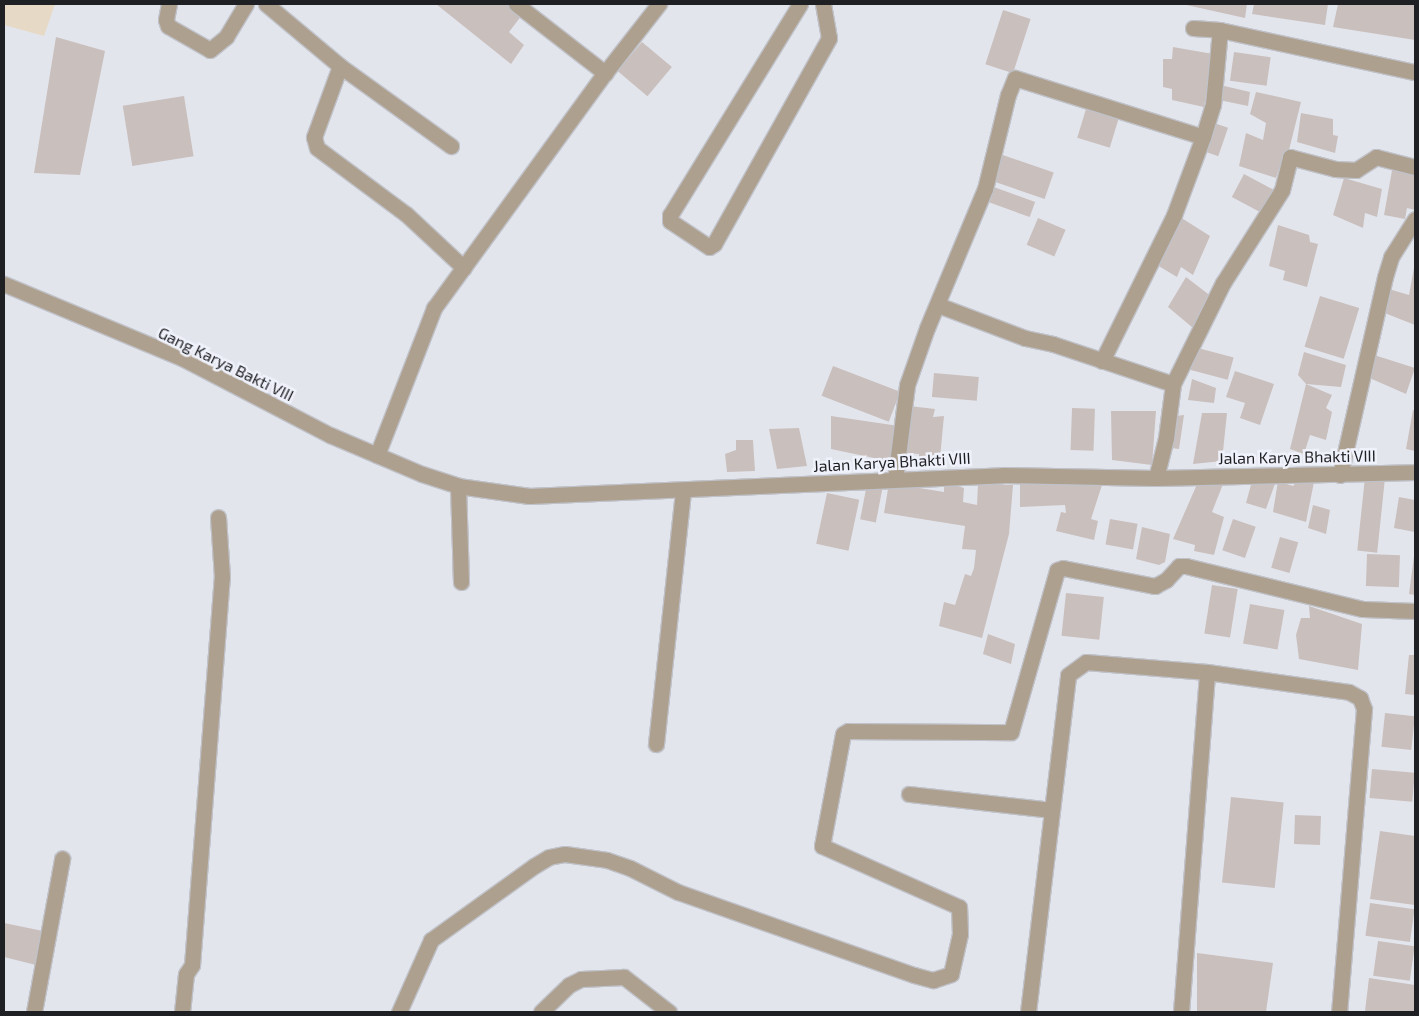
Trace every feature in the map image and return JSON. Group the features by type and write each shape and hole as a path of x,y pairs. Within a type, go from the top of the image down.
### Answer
{"street":[{"path":"168,4 166,20 168,26 210,50 226,37 246,4"},
{"path":"266,4 340,66 451,146"},
{"path":"516,4 605,73"},
{"path":"377,455 434,308 605,73 659,4"},
{"path":"800,4 670,215 670,221 709,247 714,244 829,38 823,4"},
{"path":"1193,28 1220,30 1415,72"},
{"path":"1102,361 1174,215 1203,137 1213,105 1220,30"},
{"path":"340,66 314,137 317,148 406,214 464,268"},
{"path":"895,479 907,385 985,189 1008,95 1016,78 1203,137"},
{"path":"1156,478 1166,438 1173,384 1223,284 1282,190 1290,158 1335,169 1356,170 1376,157 1415,167"},
{"path":"1340,475 1384,277 1391,257 1415,219"},
{"name":"Gang Karya Bakti VIII","path":"4,284 182,358 330,435 377,455"},
{"path":"938,305 1024,338 1173,384"},
{"name":"Jalan Karya Bhakti VIII","path":"377,455 458,486 529,496 683,491 1003,475 1156,478 1415,472"},
{"path":"458,486 461,582"},
{"path":"656,744 683,491"},
{"path":"182,1012 186,974 192,965 222,577 218,517"},
{"path":"399,1012 418,970 423,952 431,940 534,866 549,857 565,854 607,860 630,868 678,892 914,975 933,980 950,974 960,934 959,907 822,846 844,734 848,732 1011,732 1057,570 1063,568 1155,586 1166,580 1179,566 1186,566 1363,609 1415,611"},
{"path":"1028,1012 1068,675 1075,667 1086,662 1207,672 1349,692 1360,698 1362,703 1339,1012"},
{"path":"1181,1012 1207,672"},
{"path":"909,794 1051,810"},
{"path":"34,1012 62,860"},
{"path":"541,1012 569,985 581,979 624,977 669,1012"}],"shaded area":[{"path":"4,4 55,4 44,36 4,25"}],"building":[{"path":"436,4 507,4 522,15 509,32 524,45 511,64"},
{"path":"1182,4 1247,4 1245,18"},
{"path":"1254,4 1328,4 1325,25 1252,14"},
{"path":"1338,4 1415,4 1415,40 1333,27"},
{"path":"1003,10 1031,19 1013,73 985,64"},
{"path":"56,37 105,51 80,175 34,173"},
{"path":"642,42 672,67 647,96 618,71"},
{"path":"1173,47 1213,54 1204,107 1172,100 1172,89 1163,87 1163,59 1172,59"},
{"path":"1234,52 1271,57 1267,86 1230,81"},
{"path":"1220,85 1250,92 1248,106 1219,100"},
{"path":"1256,92 1301,102 1286,162 1282,159 1276,178 1239,166 1246,133 1263,140 1266,123 1250,114"},
{"path":"184,96 194,156 132,166 123,106"},
{"path":"1086,109 1119,119 1110,148 1077,138"},
{"path":"1301,113 1333,119 1333,135 1338,136 1335,153 1297,142"},
{"path":"1211,122 1228,128 1218,156 1201,150"},
{"path":"997,153 1054,173 1045,199 988,179"},
{"path":"1393,165 1415,169 1415,210 1407,208 1405,219 1384,215"},
{"path":"1244,174 1274,190 1262,213 1232,197"},
{"path":"1344,178 1382,189 1377,217 1365,213 1363,228 1333,215"},
{"path":"991,186 1035,202 1030,217 986,201"},
{"path":"1180,217 1210,236 1193,275 1181,267 1177,277 1157,265"},
{"path":"1038,218 1066,230 1054,256 1027,245"},
{"path":"1278,225 1309,235 1310,242 1318,244 1307,287 1283,280 1285,271 1269,266"},
{"path":"1414,268 1415,325 1382,312 1389,289 1409,295"},
{"path":"1186,277 1212,297 1193,328 1168,307"},
{"path":"1320,296 1359,308 1344,359 1305,347"},
{"path":"1194,347 1234,358 1228,380 1188,369"},
{"path":"1304,352 1346,365 1341,387 1306,384 1298,375"},
{"path":"1371,354 1415,368 1406,394 1365,376"},
{"path":"833,366 900,392 889,422 822,396"},
{"path":"1235,371 1274,384 1260,425 1240,418 1245,403 1226,397"},
{"path":"934,373 979,377 977,401 932,397"},
{"path":"1192,379 1216,388 1214,403 1188,400"},
{"path":"1306,384 1332,395 1326,408 1332,412 1326,440 1310,435 1304,454 1290,449"},
{"path":"909,406 935,409 933,417 944,416 940,458 933,458 933,464 919,461 919,454 904,453"},
{"path":"1072,408 1095,409 1094,451 1071,450"},
{"path":"1413,410 1415,411 1415,451 1406,449"},
{"path":"1111,411 1156,411 1152,465 1112,460"},
{"path":"1202,413 1227,413 1222,461 1193,464"},
{"path":"1184,415 1179,449 1171,448 1175,416"},
{"path":"831,416 899,426 893,462 831,449"},
{"path":"799,428 807,466 777,469 769,429"},
{"path":"736,440 753,440 755,471 727,472 725,454 736,450"},
{"path":"1301,476 1314,482 1306,522 1273,512 1278,481 1293,486"},
{"path":"1365,477 1385,479 1377,553 1357,551"},
{"path":"1277,478 1266,509 1246,503 1252,481"},
{"path":"1225,479 1212,512 1224,517 1214,555 1194,551 1195,545 1173,539 1198,482"},
{"path":"944,482 964,488 963,502 977,505 978,484 1013,485 1009,534 982,638 939,626 944,602 955,605 965,574 971,576 974,568 976,550 962,549 965,526 884,513 889,483 944,492"},
{"path":"1063,483 1102,485 1091,519 1098,521 1094,540 1056,531 1061,512 1066,513 1065,505 1020,507 1020,484"},
{"path":"867,484 883,487 876,522 860,519"},
{"path":"827,493 859,500 848,551 816,544"},
{"path":"1399,497 1415,500 1415,532 1394,528"},
{"path":"1313,505 1330,510 1326,534 1308,528"},
{"path":"1110,519 1138,524 1133,549 1105,545"},
{"path":"1233,519 1256,527 1245,558 1222,550"},
{"path":"1142,527 1170,534 1165,562 1159,565 1136,559"},
{"path":"1280,537 1298,542 1289,573 1271,568"},
{"path":"1367,554 1400,555 1399,587 1366,586"},
{"path":"1415,556 1415,595 1409,594"},
{"path":"1212,585 1238,589 1230,637 1204,633"},
{"path":"1066,593 1104,597 1099,640 1062,636"},
{"path":"1250,604 1284,610 1278,649 1243,643"},
{"path":"1309,606 1362,624 1358,670 1299,659 1296,635 1301,618 1310,618"},
{"path":"988,634 1015,644 1011,664 983,654"},
{"path":"1409,655 1415,655 1415,695 1405,694"},
{"path":"1385,713 1415,716 1411,750 1381,747"},
{"path":"1372,769 1415,773 1412,802 1369,798"},
{"path":"1231,797 1284,803 1275,888 1222,883"},
{"path":"1295,815 1321,816 1320,845 1294,844"},
{"path":"1380,831 1415,836 1415,905 1370,899"},
{"path":"1370,903 1415,909 1410,942 1365,936"},
{"path":"4,923 43,931 40,966 4,957"},
{"path":"1378,941 1415,946 1410,981 1373,976"},
{"path":"1197,953 1273,963 1266,1012 1197,1012"},
{"path":"1369,978 1415,985 1415,1012 1365,1011"}]}
